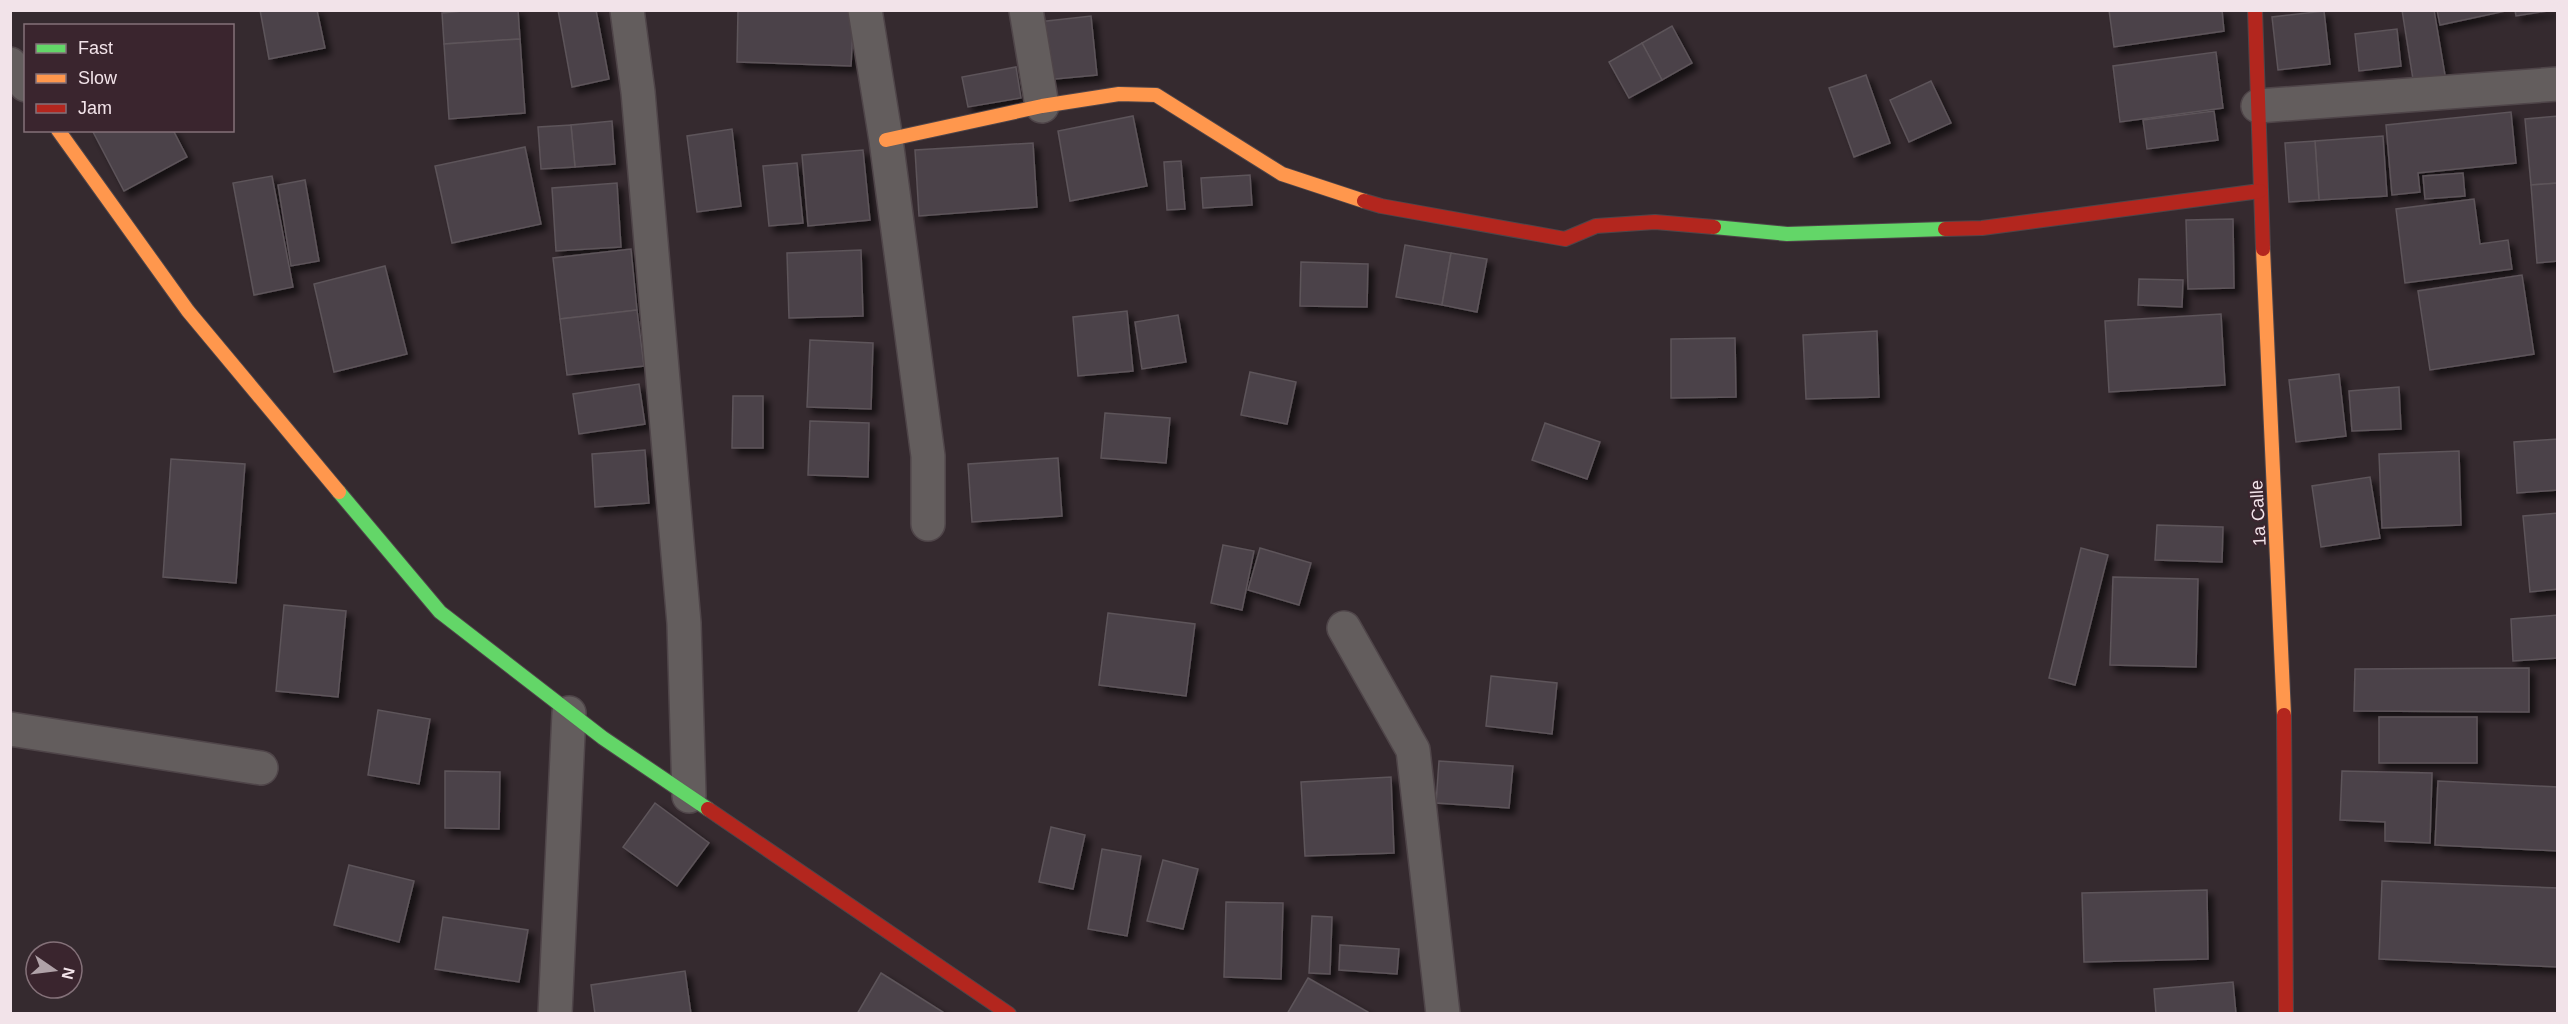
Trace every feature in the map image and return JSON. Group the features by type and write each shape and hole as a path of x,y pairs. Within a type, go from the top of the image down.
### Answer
{"street":[{"path":"627,10 638,92 684,623 689,796"},
{"path":"865,10 886,140 928,456 928,524"},
{"path":"1026,10 1041,106"},
{"name":"1a Calle","path":"2255,10 2260,191 2284,692 2286,1014"},
{"path":"10,64 24,82"},
{"path":"2258,106 2558,84"},
{"path":"886,140 1041,106 1119,94 1155,95 1282,174 1381,206 1565,239 1596,226 1655,222 1787,234 1982,228 2260,191"},
{"path":"59,132 188,311 440,612 570,713 1009,1014"},
{"path":"1344,628 1413,750 1443,1014"},
{"path":"555,1014 570,713"},
{"path":"10,729 261,768"}],"building":[{"path":"260,10 317,10 325,48 269,59"},
{"path":"518,10 520,39 444,44 442,13"},
{"path":"558,10 596,10 609,79 572,87"},
{"path":"738,10 854,10 851,66 737,62"},
{"path":"2109,10 2222,10 2224,31 2114,47"},
{"path":"2402,10 2434,10 2447,87 2415,92"},
{"path":"2437,10 2510,10 2440,25"},
{"path":"2515,10 2554,10 2516,16"},
{"path":"2324,11 2330,64 2278,70 2272,17"},
{"path":"1091,16 1097,75 1045,80 1038,22"},
{"path":"1672,26 1692,63 1662,80 1642,43"},
{"path":"2397,29 2401,66 2359,71 2355,34"},
{"path":"520,39 525,113 449,119 444,44"},
{"path":"1642,43 1662,80 1629,98 1609,62"},
{"path":"2216,52 2223,108 2120,122 2113,66"},
{"path":"1016,67 1021,98 968,107 962,77"},
{"path":"1866,75 1890,143 1854,157 1829,88"},
{"path":"1931,81 1951,123 1909,142 1890,100"},
{"path":"2214,111 2218,140 2147,149 2143,120"},
{"path":"2511,112 2516,163 2418,173 2420,192 2392,195 2386,125"},
{"path":"1133,116 1147,186 1070,201 1058,131"},
{"path":"2558,116 2558,183 2531,185 2525,119"},
{"path":"612,121 615,164 575,167 571,125"},
{"path":"571,125 575,167 541,169 538,127"},
{"path":"732,129 741,206 697,212 687,136"},
{"path":"93,132 174,132 187,157 124,191"},
{"path":"2383,136 2387,196 2319,200 2315,141"},
{"path":"2315,141 2319,200 2289,202 2285,143"},
{"path":"1033,143 1037,207 919,216 915,150"},
{"path":"525,147 541,224 452,243 435,166"},
{"path":"863,150 870,220 808,226 802,155"},
{"path":"1181,161 1185,209 1167,210 1164,162"},
{"path":"797,163 803,223 769,226 763,166"},
{"path":"2463,173 2465,196 2425,199 2423,176"},
{"path":"1250,175 1252,205 1203,208 1201,178"},
{"path":"272,176 293,287 254,295 233,183"},
{"path":"305,180 319,261 291,266 278,185"},
{"path":"617,183 621,247 556,251 552,188"},
{"path":"2558,183 2558,261 2537,263 2531,185"},
{"path":"2474,199 2480,244 2508,240 2512,269 2405,283 2396,209"},
{"path":"2233,219 2234,288 2188,289 2186,220"},
{"path":"1405,245 1451,253 1442,305 1396,297"},
{"path":"631,249 637,310 560,319 553,258"},
{"path":"861,250 863,316 789,318 787,253"},
{"path":"1451,253 1487,259 1477,312 1442,305"},
{"path":"1301,262 1368,264 1367,307 1300,306"},
{"path":"385,266 407,354 334,372 314,284"},
{"path":"2522,275 2534,354 2430,370 2418,291"},
{"path":"2139,279 2183,280 2182,307 2138,305"},
{"path":"637,310 644,366 567,375 560,319"},
{"path":"1127,311 1133,371 1078,376 1073,317"},
{"path":"2221,314 2225,385 2109,392 2105,321"},
{"path":"1178,315 1186,362 1142,369 1135,322"},
{"path":"1877,331 1879,397 1806,399 1803,335"},
{"path":"1735,338 1736,397 1671,398 1671,339"},
{"path":"810,340 873,343 871,409 807,407"},
{"path":"1250,372 1296,382 1287,424 1241,415"},
{"path":"2339,374 2346,436 2296,442 2289,380"},
{"path":"639,384 645,424 579,434 573,394"},
{"path":"2399,387 2401,429 2352,431 2349,391"},
{"path":"733,396 763,396 763,448 732,448"},
{"path":"1105,413 1170,418 1166,463 1101,458"},
{"path":"810,421 869,423 868,477 808,475"},
{"path":"1545,423 1600,442 1587,479 1532,460"},
{"path":"2558,439 2558,490 2517,493 2514,442"},
{"path":"645,450 649,503 595,507 592,454"},
{"path":"2459,451 2461,525 2382,528 2379,454"},
{"path":"1058,458 1062,516 972,522 968,464"},
{"path":"171,459 245,464 236,583 163,577"},
{"path":"2370,477 2380,538 2321,547 2312,486"},
{"path":"2558,513 2558,589 2530,592 2523,516"},
{"path":"2157,525 2223,527 2222,562 2155,560"},
{"path":"1223,545 1254,551 1242,610 1211,603"},
{"path":"1260,548 1311,563 1299,605 1248,590"},
{"path":"2081,548 2108,555 2075,685 2049,678"},
{"path":"2113,577 2198,579 2196,667 2110,665"},
{"path":"284,605 346,611 338,697 276,691"},
{"path":"1108,613 1195,624 1186,696 1099,685"},
{"path":"2558,615 2558,658 2513,661 2511,619"},
{"path":"2529,668 2529,712 2354,711 2355,669"},
{"path":"1491,676 1557,683 1552,734 1486,726"},
{"path":"378,710 430,719 419,784 368,775"},
{"path":"2379,717 2477,717 2477,763 2379,763"},
{"path":"1439,761 1513,766 1509,808 1436,803"},
{"path":"445,771 500,772 499,829 445,828"},
{"path":"2342,771 2432,773 2430,843 2385,841 2385,822 2340,820"},
{"path":"1391,777 1394,853 1305,856 1301,782"},
{"path":"2438,781 2558,787 2558,851 2435,845"},
{"path":"655,803 709,843 677,886 623,847"},
{"path":"1051,827 1085,835 1073,889 1039,882"},
{"path":"1102,849 1141,856 1127,936 1088,929"},
{"path":"1163,860 1198,869 1183,929 1147,921"},
{"path":"349,865 414,881 399,942 334,925"},
{"path":"2382,881 2558,888 2558,967 2379,959"},
{"path":"2207,890 2208,959 2084,962 2082,893"},
{"path":"1226,902 1283,903 1281,979 1224,977"},
{"path":"1312,916 1332,917 1330,974 1309,973"},
{"path":"443,917 528,930 519,982 435,969"},
{"path":"1340,945 1399,949 1397,974 1339,970"},
{"path":"685,971 691,1014 595,1014 591,985"},
{"path":"881,973 946,1014 857,1014"},
{"path":"1308,978 1368,1012 1367,1014 1287,1014"},
{"path":"2233,982 2236,1014 2156,1014 2154,989"}],"traffic: fast":[{"path":"1714,227 1787,234 1945,229"},
{"path":"339,492 440,612 603,738 708,809"}],"traffic: slow":[{"path":"886,140 1042,106 1119,94 1156,95 1282,174 1364,201"},
{"path":"59,132 188,311 339,492"},
{"path":"2263,249 2284,715"}],"traffic: jam":[{"path":"2255,10 2263,249"},
{"path":"1945,229 1982,228 2260,191"},
{"path":"1364,201 1565,239 1596,226 1655,222 1714,227"},
{"path":"2284,715 2286,1014"},
{"path":"708,809 1009,1014"}]}
